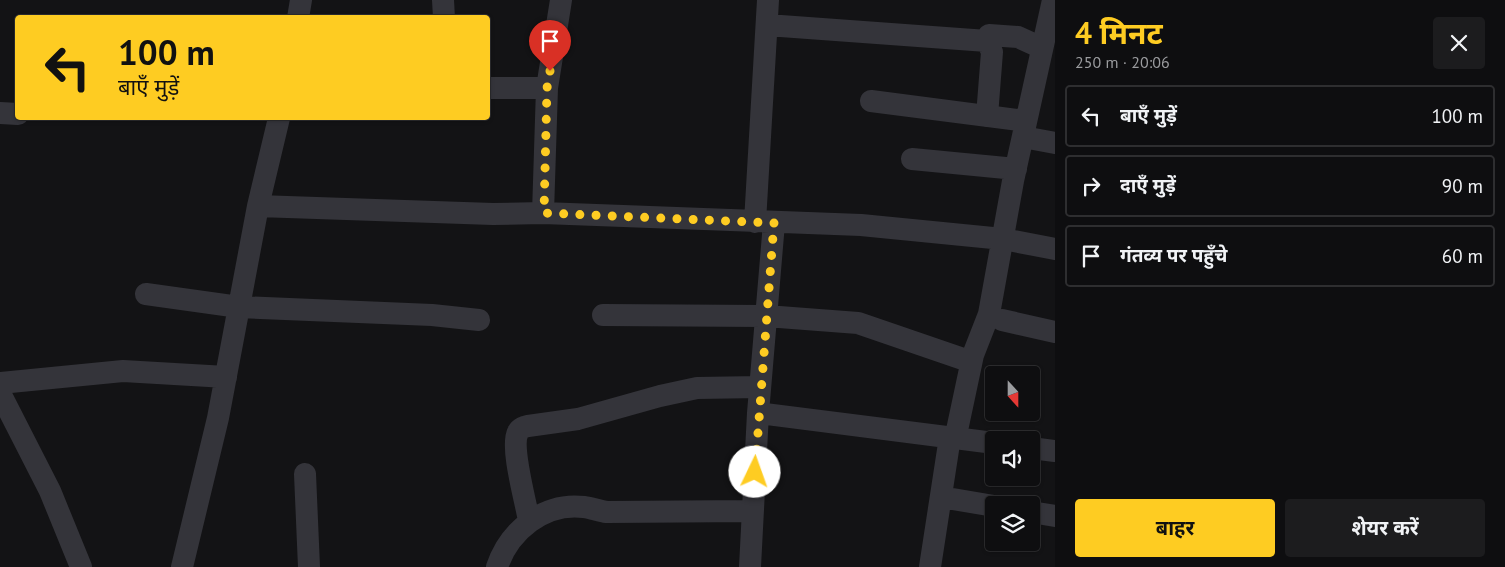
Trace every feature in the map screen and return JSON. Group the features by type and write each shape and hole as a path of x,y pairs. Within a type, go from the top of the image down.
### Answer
{"street":[{"path":"298,15 301,0"},
{"path":"443,0 444,15"},
{"path":"544,213 547,88 561,0"},
{"path":"750,567 758,413 766,316 764,223 768,0"},
{"path":"950,437 956,434 973,355 990,314 1016,169 1052,0"},
{"path":"767,25 987,41 992,52 987,116"},
{"path":"989,35 1018,37 1042,48"},
{"path":"490,88 547,88"},
{"path":"871,100 987,116 1025,129 1055,143"},
{"path":"0,113 15,114"},
{"path":"182,567 226,377 258,206 279,120"},
{"path":"912,159 1016,169"},
{"path":"258,206 493,214 544,213 764,223 861,225 1003,239 1055,249"},
{"path":"146,294 239,307 432,315 479,320"},
{"path":"603,315 766,316 858,323 963,359"},
{"path":"1002,320 1055,332"},
{"path":"0,382 123,371 226,377"},
{"path":"529,520 516,449 517,434 521,428 578,419 660,396 697,388 760,387"},
{"path":"0,393 50,491 81,567"},
{"path":"758,413 985,442"},
{"path":"930,567 950,437"},
{"path":"1040,449 1055,451"},
{"path":"306,474 309,567"},
{"path":"940,497 985,504"},
{"path":"496,567 511,540 529,520 545,512 573,507 585,507 607,512 753,511"},
{"path":"1040,514 1055,516"}],"route":[{"path":"550,71 547,88 544,213 774,223 755,472"}]}
